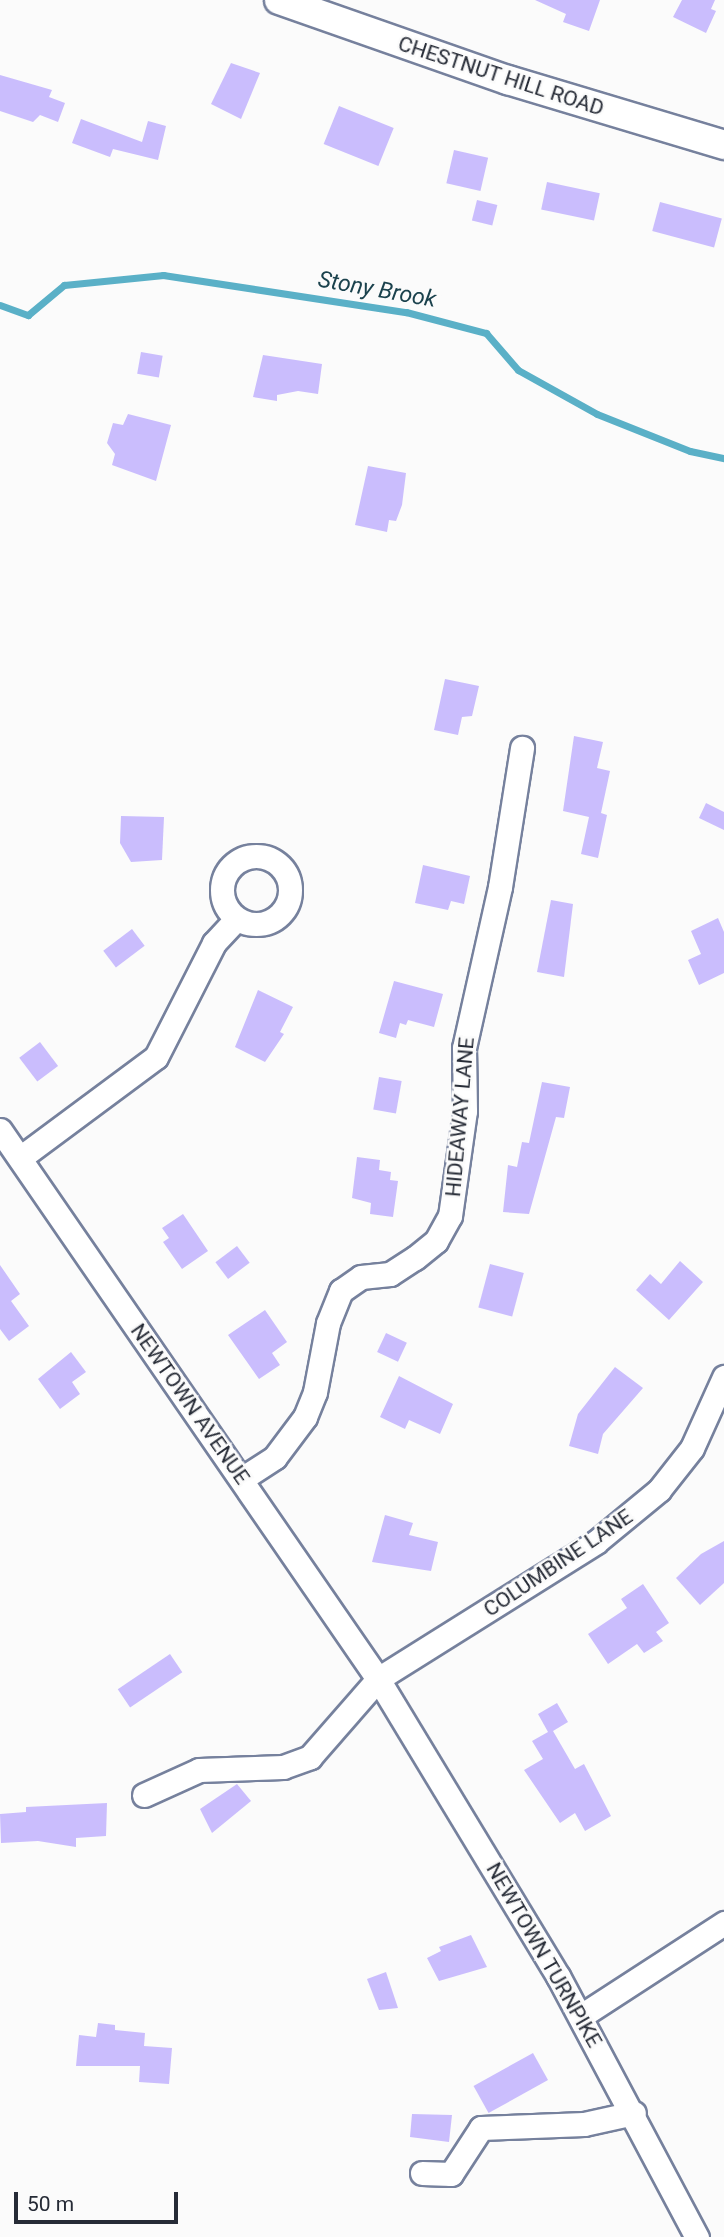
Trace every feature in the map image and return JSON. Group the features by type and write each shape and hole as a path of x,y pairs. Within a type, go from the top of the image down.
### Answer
{"main road":[{"name":"CHESTNUT HILL ROAD","path":"279,0 533,88 723,144"}],"street":[{"name":"HIDEAWAY LANE","path":"243,1478 275,1457 304,1417 315,1392 328,1323 341,1291 361,1277 390,1274 415,1258 436,1241 450,1216 465,1111 464,1048 499,887 522,748"},
{"path":"20,1158 156,1057 214,943 236,919"},
{"name":"NEWTOWN AVENUE","path":"0,1130 243,1478 378,1679"},
{"name":"COLUMBINE LANE","path":"144,1795 199,1770 283,1767 299,1763 321,1749 378,1679 596,1542 659,1490 692,1448 724,1377"},
{"name":"NEWTOWN TURNPIKE","path":"378,1679 581,2016 697,2237"},
{"path":"581,2016 724,1923"},
{"path":"422,2173 451,2174 481,2128 584,2124 634,2113"}],"building":[{"path":"535,0 600,0 589,31 563,22 566,14"},
{"path":"682,0 715,0 711,9 716,11 706,33 673,17"},
{"path":"231,63 260,73 241,119 211,104"},
{"path":"0,75 52,90 49,97 65,103 58,122 40,115 33,122 0,111"},
{"path":"339,106 394,128 378,166 324,144"},
{"path":"81,119 142,142 148,121 166,126 158,160 113,149 110,157 72,143"},
{"path":"454,150 488,158 480,191 446,183"},
{"path":"547,182 600,193 594,221 541,209"},
{"path":"477,200 497,205 492,225 472,220"},
{"path":"660,202 722,219 714,248 652,231"},
{"path":"141,352 163,356 159,377 137,374"},
{"path":"263,355 322,364 318,394 298,391 277,395 277,401 253,397"},
{"path":"128,414 171,425 156,481 112,465 115,454 107,443 113,423 123,425"},
{"path":"368,466 406,473 402,505 396,521 389,520 387,532 355,525"},
{"path":"445,679 479,686 472,716 462,717 458,735 434,730"},
{"path":"574,736 603,742 597,768 610,771 601,813 607,815 598,858 581,854 589,817 563,811"},
{"path":"706,803 724,812 724,830 699,818"},
{"path":"121,816 164,817 162,860 131,862 120,843"},
{"path":"423,865 470,876 464,904 451,901 448,910 415,903"},
{"path":"551,900 573,904 564,977 537,972"},
{"path":"718,918 724,932 724,973 699,985 688,960 701,954 691,931"},
{"path":"132,929 145,946 116,967 103,951"},
{"path":"394,981 443,994 434,1027 408,1020 406,1025 400,1023 396,1038 379,1033"},
{"path":"258,990 293,1007 280,1032 284,1034 265,1062 235,1047"},
{"path":"40,1042 58,1066 37,1082 19,1058"},
{"path":"379,1077 402,1081 396,1113 373,1109"},
{"path":"542,1082 570,1087 564,1118 556,1117 529,1214 503,1212 508,1165 517,1167 522,1142 529,1143"},
{"path":"357,1157 380,1160 379,1170 391,1172 390,1180 398,1181 393,1217 370,1214 371,1203 352,1198"},
{"path":"183,1214 208,1251 182,1269 163,1242 169,1238 162,1228"},
{"path":"237,1246 250,1263 228,1279 215,1262"},
{"path":"680,1261 703,1282 669,1320 636,1290 650,1274 661,1284"},
{"path":"490,1264 524,1273 512,1317 478,1307"},
{"path":"0,1265 20,1294 11,1301 29,1326 9,1341 0,1329"},
{"path":"265,1310 287,1342 272,1353 280,1365 259,1379 228,1335"},
{"path":"386,1333 407,1343 398,1362 377,1352"},
{"path":"71,1352 86,1372 72,1382 80,1394 60,1409 38,1379"},
{"path":"615,1367 643,1388 603,1434 598,1454 569,1446 578,1414"},
{"path":"399,1376 453,1404 440,1434 409,1420 405,1429 380,1417"},
{"path":"385,1515 413,1523 409,1535 438,1542 431,1571 372,1562"},
{"path":"724,1541 724,1583 700,1605 676,1578 701,1554"},
{"path":"643,1584 669,1623 656,1632 663,1641 644,1653 637,1644 608,1664 588,1634 627,1608 621,1599"},
{"path":"170,1654 182,1672 130,1707 118,1689"},
{"path":"557,1703 568,1722 553,1731 575,1769 584,1764 611,1816 585,1831 575,1813 560,1823 524,1770 543,1759 532,1741 548,1732 538,1714"},
{"path":"237,1784 251,1801 212,1833 200,1809"},
{"path":"107,1803 106,1836 76,1838 76,1847 38,1841 1,1843 0,1814 26,1812 26,1807"},
{"path":"471,1935 487,1967 439,1981 427,1958 441,1951 439,1947"},
{"path":"386,1972 398,2008 379,2010 367,1979"},
{"path":"98,2023 115,2025 115,2030 145,2033 144,2046 172,2048 169,2084 139,2082 140,2066 76,2066 79,2035 96,2037"},
{"path":"533,2053 548,2080 489,2113 474,2086"},
{"path":"412,2114 452,2115 449,2142 410,2137"}],"waterway":[{"name":"Stony Brook","path":"0,305 28,315 64,285 163,275 406,312 486,333 518,370 597,414 690,451 724,458"}]}
